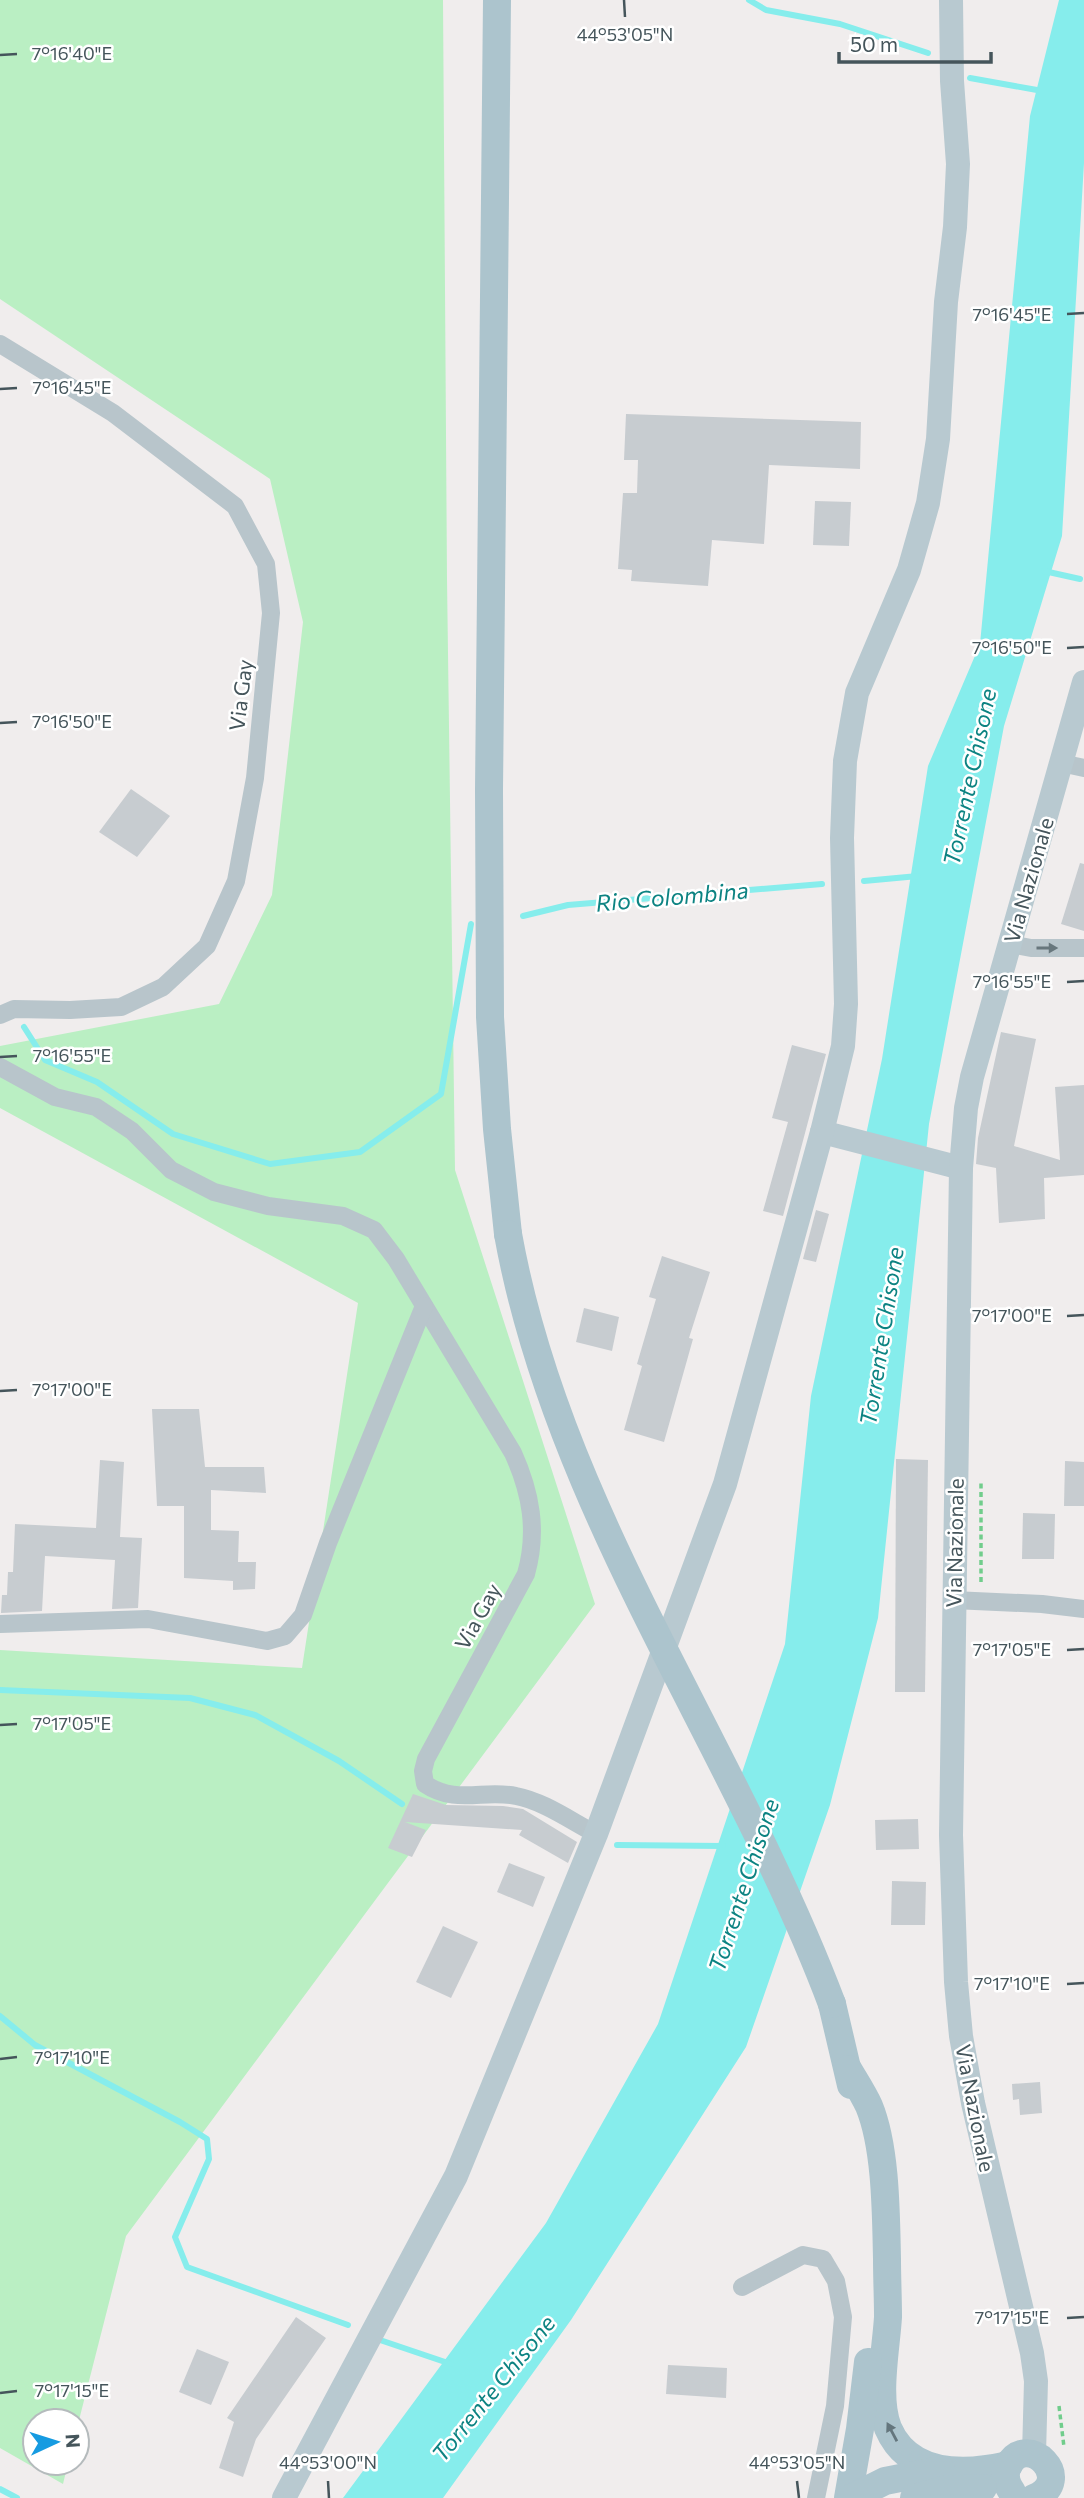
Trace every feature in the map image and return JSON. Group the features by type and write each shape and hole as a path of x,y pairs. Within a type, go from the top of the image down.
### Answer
{"main road":[{"path":"497,0 489,762 490,1017 497,1129 508,1234 518,1286 551,1396 593,1502 768,1855 832,2004 860,2129 872,2272 869,2358 849,2498"},
{"path":"848,2069 869,2107 882,2171 888,2315 884,2416 889,2430 911,2457 928,2467 944,2470"},
{"path":"1021,2460 1006,2479 1030,2496"},
{"path":"849,2498 884,2481 944,2470 980,2470 1021,2460 1046,2462 1051,2476 1046,2490 1030,2496 986,2488 954,2489 914,2498"}],"street":[{"path":"284,2498 456,2176 596,1833 724,1484 822,1132 843,1046 846,1004 842,838 845,761 857,693 913,556 928,503 937,439 958,164 952,81 951,0"},
{"name":"Via Gay","path":"0,344 113,414 235,506 266,564 271,613 255,778 236,881 207,946 163,988 121,1007 14,1009 0,1015"},
{"name":"Via Nazionale","path":"1021,2460 1036,2381 1032,2353 973,2103 961,2036 956,1982 951,1835 961,1168 966,1108 972,1077 1010,944 1072,765 1084,682"},
{"path":"1010,944 1031,948 1084,948"},
{"name":"Via Gay","path":"0,1067 55,1097 96,1107 132,1131 171,1170 214,1192 268,1206 343,1216 374,1230 396,1259 513,1453 532,1508 533,1534 526,1574 426,1759 423,1771 425,1784 449,1796 512,1795 526,1798 596,1833"},
{"path":"822,1132 961,1168"},
{"path":"0,1624 148,1619 267,1641 285,1636 303,1615 328,1543 424,1306"},
{"path":"953,1600 1042,1604 1084,1609"},
{"path":"742,2287 803,2255 823,2259 836,2281 843,2317 836,2393 816,2498"}],"path":[{"path":"981,1479 981,1602"},
{"path":"1057,2395 1064,2447"}],"green space":[{"path":"0,0 443,0 455,1170 595,1604 126,2236 82,2407 21,2407 21,2460 0,2448 0,1650 302,1668 358,1303 0,1108 0,1046 219,1004 272,895 303,622 270,479 0,299"},
{"path":"51,2477 65,2477 63,2484"}],"water":[{"name":"Torrente Chisone","path":"1059,0 1084,0 1084,163 1062,536 1004,726 929,1124 878,1618 830,1805 746,2047 571,2320 443,2498 343,2498 546,2223 658,2024 785,1644 811,1396 882,1059 928,766 980,644 1030,116"}],"building":[{"path":"626,414 861,422 860,469 769,465 764,544 712,540 708,586 631,581 632,570 618,569 623,493 637,493 638,460 624,460"},
{"path":"815,501 851,502 849,546 813,545"},
{"path":"131,789 170,816 137,857 99,832"},
{"path":"1080,863 1084,864 1084,931 1061,924"},
{"path":"1001,1032 1036,1039 1014,1146 1060,1160 1055,1087 1084,1085 1084,1175 1044,1178 1045,1219 999,1223 996,1168 976,1164 978,1138"},
{"path":"792,1045 826,1054 783,1216 763,1211 788,1122 772,1118"},
{"path":"816,1210 829,1214 816,1262 803,1259"},
{"path":"662,1256 710,1272 689,1338 693,1339 664,1442 624,1430 642,1366 637,1364 656,1299 649,1297"},
{"path":"584,1308 619,1317 612,1351 576,1342"},
{"path":"152,1409 199,1409 205,1467 264,1467 266,1493 211,1490 211,1530 239,1531 238,1562 256,1562 255,1589 233,1590 233,1581 184,1578 184,1506 157,1506"},
{"path":"896,1459 928,1460 925,1692 895,1692"},
{"path":"100,1460 124,1462 120,1537 142,1538 138,1608 112,1609 115,1560 45,1556 42,1611 1,1613 2,1595 7,1595 8,1572 13,1572 15,1524 96,1528"},
{"path":"1065,1461 1084,1462 1084,1506 1064,1506"},
{"path":"1023,1513 1055,1514 1054,1559 1022,1559"},
{"path":"413,1794 446,1805 523,1809 577,1842 568,1863 519,1835 522,1830 405,1822 426,1830 412,1857 388,1848"},
{"path":"918,1819 919,1849 876,1850 875,1820"},
{"path":"509,1863 545,1877 533,1907 497,1892"},
{"path":"892,1881 926,1882 925,1925 891,1925"},
{"path":"443,1926 478,1942 451,1998 416,1982"},
{"path":"1040,2082 1042,2113 1020,2115 1019,2099 1013,2100 1012,2084"},
{"path":"296,2317 326,2338 256,2439 243,2477 219,2468 234,2422 227,2418"},
{"path":"197,2349 229,2362 211,2405 179,2392"},
{"path":"668,2365 727,2368 726,2398 666,2394"}],"waterway":[{"path":"749,0 766,10 840,24 928,53"},
{"path":"970,78 1037,90"},
{"path":"1044,571 1080,579"},
{"name":"Rio Colombina","path":"864,881 918,876"},
{"name":"Rio Colombina","path":"523,916 568,905 822,884"},
{"name":"Rio Colombina","path":"24,1027 45,1060 97,1082 173,1134 270,1164 360,1152 441,1094 471,924"},
{"path":"0,1690 190,1698 255,1715 339,1761 402,1804"},
{"path":"617,1845 723,1846"},
{"path":"0,2016 35,2045 207,2139 209,2159 175,2237 187,2267 348,2325"},
{"path":"380,2340 451,2364"},
{"path":"0,2489 17,2498"}]}
